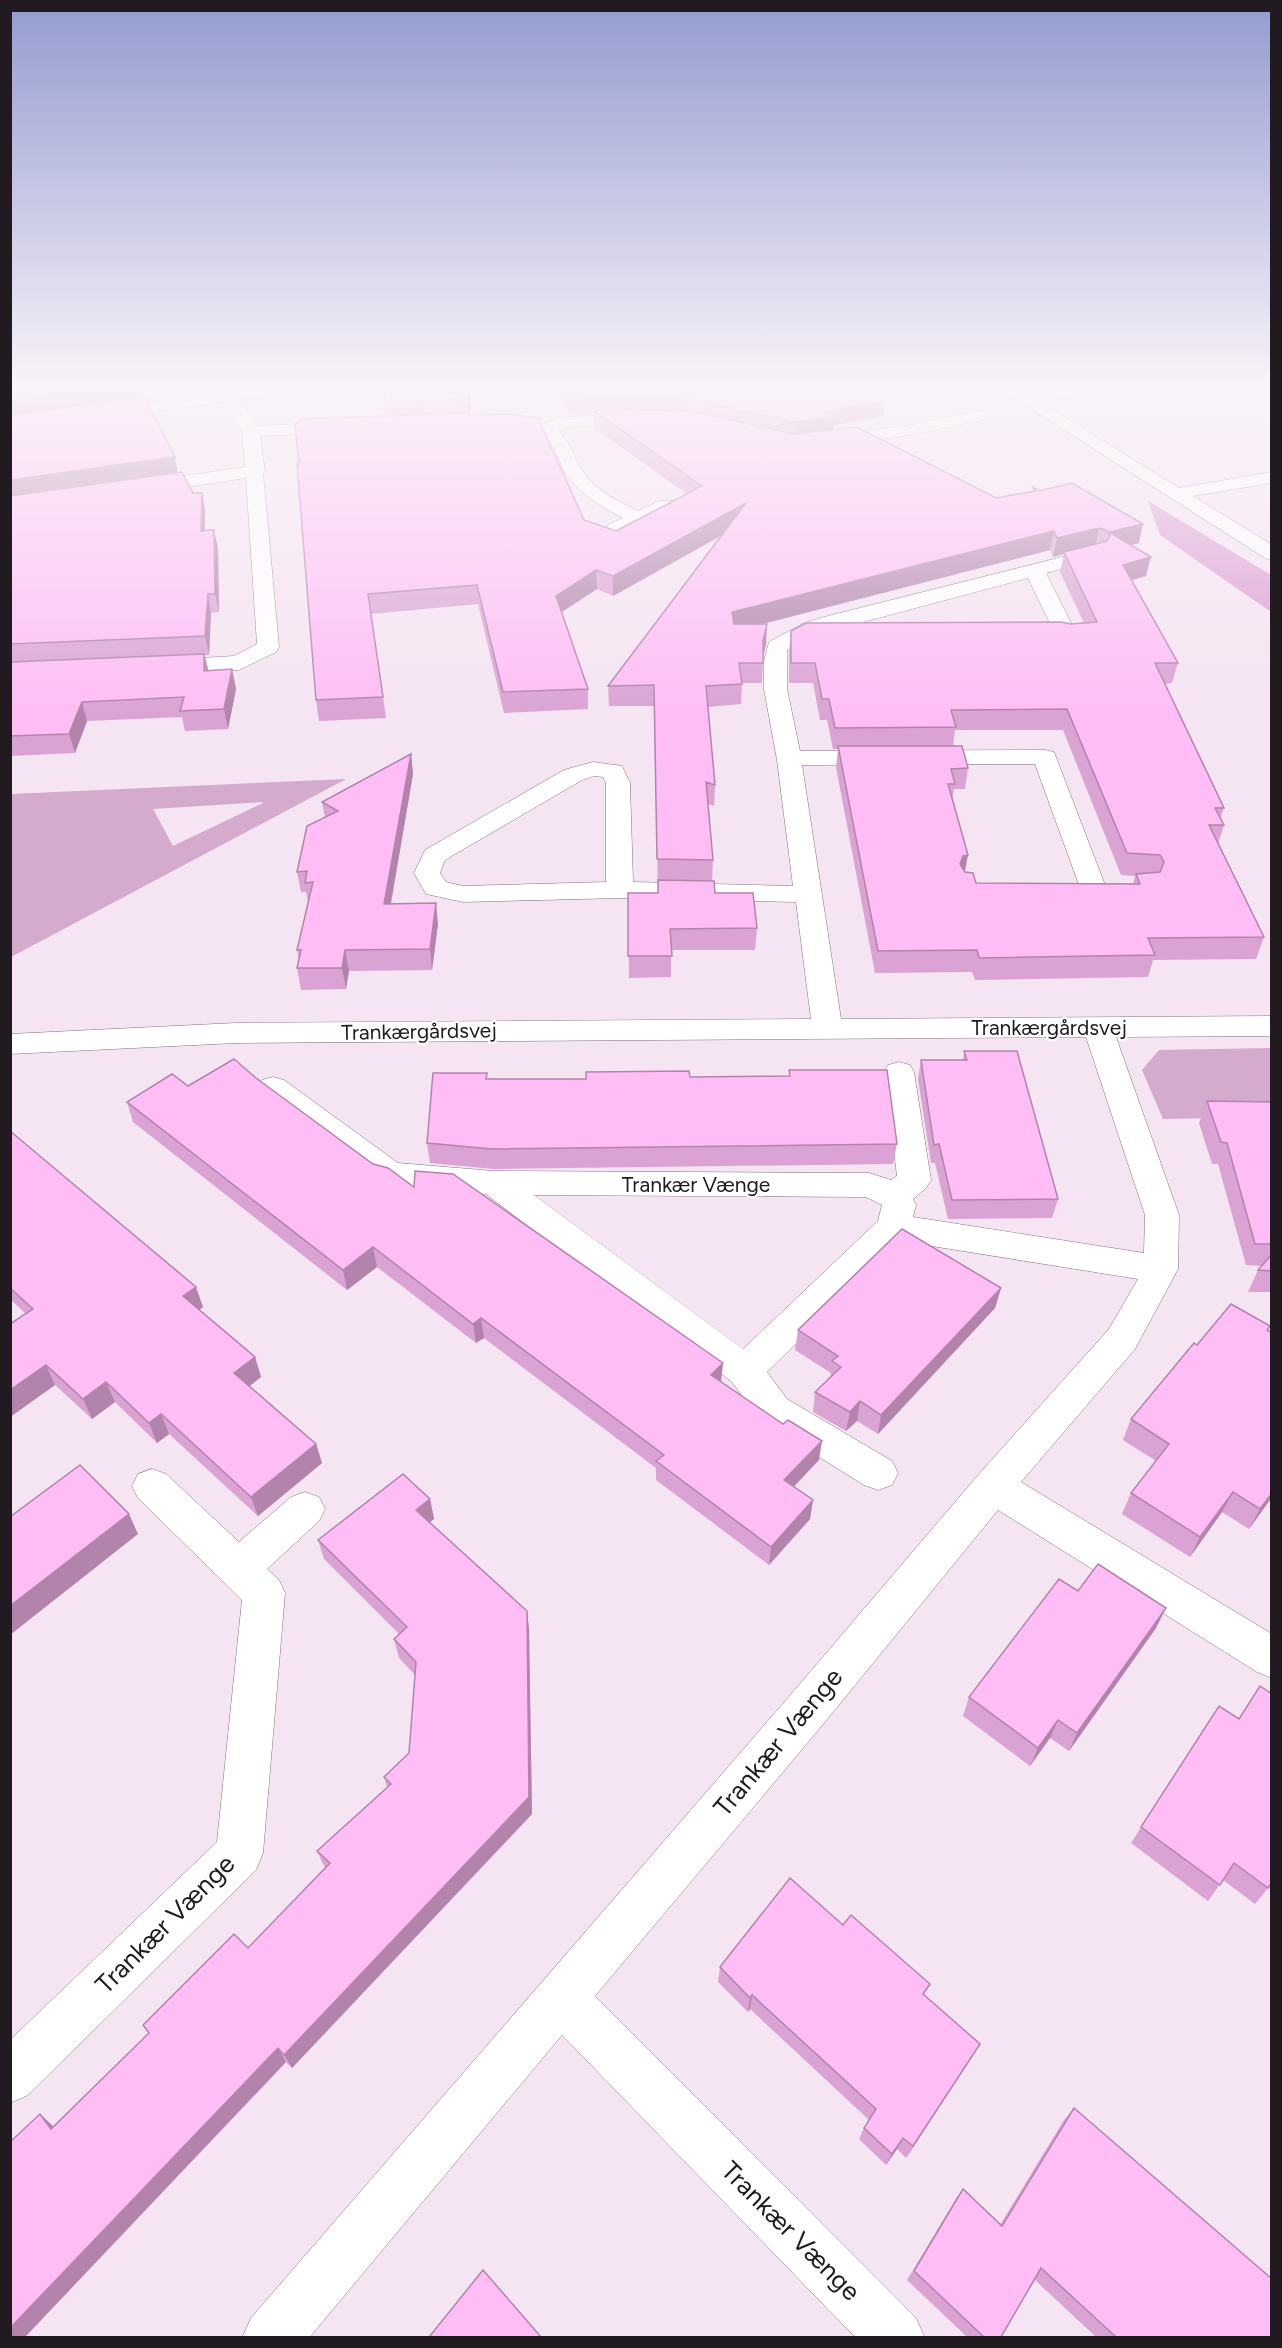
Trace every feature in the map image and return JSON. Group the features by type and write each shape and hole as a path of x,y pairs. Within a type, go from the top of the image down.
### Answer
{"street":[{"path":"136,667 239,663 268,647 258,497"},
{"path":"597,497 636,517"},
{"path":"1178,497 1272,554"},
{"path":"612,530 666,505"},
{"path":"827,1028 789,758 774,680 777,647 810,629 832,622 1094,555"},
{"path":"1035,571 1066,635"},
{"path":"789,758 1045,757 1091,885"},
{"path":"620,890 618,783 613,771 593,769 573,774 434,856 427,873 436,888 462,894 620,890 807,894"},
{"name":"Trankærgårdsvej","path":"10,1044 236,1033 1272,1026"},
{"name":"Trankær Vænge","path":"271,2337 817,1698 993,1486 1122,1339 1161,1269 1162,1215 1098,1028"},
{"path":"745,1371 894,1211 914,1180 899,1072"},
{"name":"Trankær Vænge","path":"273,1088 390,1174 494,1183 869,1185 894,1211 1161,1269"},
{"path":"494,1183 745,1371 774,1410 878,1473"},
{"name":"Trankær Vænge","path":"10,2077 239,1853 264,1593 152,1486"},
{"path":"993,1486 1272,1658"},
{"path":"238,1569 305,1509"},
{"name":"Trankær Vænge","path":"560,1997 896,2337"}],"shaded area":[{"path":"1148,501 1271,575 1271,612 1160,535"},
{"path":"346,779 11,957 11,794","holes":["263,803 173,846 153,809"]},
{"path":"1271,1048 1271,1117 1163,1119 1142,1070 1159,1050"}],"building":[{"path":"10,497 202,497 201,531 214,530 215,594 208,594 205,636 10,644"},
{"path":"300,497 573,497 584,520 616,531 682,497 1096,497 1143,524 1109,532 1151,557 1123,565 1178,663 1155,663 1224,808 1215,808 1224,825 1209,825 1264,937 1148,938 1155,955 979,958 977,950 878,951 838,746 962,746 968,768 951,769 955,784 948,784 968,855 963,856 960,864 965,872 973,873 976,883 1140,884 1136,874 1160,872 1164,862 1160,855 1127,853 1067,709 951,710 956,727 835,728 829,699 822,699 815,663 791,663 791,631 806,623 1061,622 1071,624 1097,622 1064,552 1107,541 1110,535 1106,530 1099,528 1057,538 1054,531 732,612 734,624 767,624 763,641 763,663 739,663 742,684 706,686 715,785 706,782 713,860 657,859 654,685 608,686 746,503 613,576 596,570 556,596 588,689 503,692 477,585 368,594 383,697 316,700"},
{"path":"204,654 204,671 232,669 224,709 180,711 184,697 82,702 69,734 10,736 10,662"},
{"path":"411,754 384,904 436,903 430,949 345,950 342,968 297,968 301,950 297,950 313,882 305,883 307,871 297,872 307,826 338,811 322,802"},
{"path":"658,880 714,881 715,893 753,893 757,928 670,929 672,956 628,956 628,893 658,893"},
{"path":"964,1051 1017,1051 1058,1199 952,1200 939,1144 934,1145 921,1060 967,1060"},
{"path":"234,1059 256,1078 373,1164 388,1168 414,1187 415,1171 453,1174 723,1363 711,1375 783,1424 788,1420 822,1441 784,1480 813,1500 771,1547 656,1461 664,1455 481,1318 473,1324 373,1247 343,1270 127,1102 172,1074 188,1086"},
{"path":"789,1070 887,1070 897,1144 492,1149 427,1143 433,1073 487,1073 486,1079 586,1079 586,1072 689,1071 690,1077 790,1076"},
{"path":"1207,1101 1272,1102 1272,1244 1255,1244 1227,1143 1221,1142"},
{"path":"10,1131 196,1287 183,1296 255,1357 234,1373 316,1444 251,1497 161,1414 149,1423 106,1382 83,1399 46,1365 10,1390 10,1324 33,1309 10,1288"},
{"path":"902,1229 1001,1288 881,1415 860,1401 850,1412 815,1392 841,1367 832,1361 838,1356 798,1330"},
{"path":"1272,1254 1272,1271 1258,1270"},
{"path":"1231,1304 1270,1326 1267,1330 1272,1333 1272,1493 1260,1509 1233,1492 1200,1537 1131,1493 1169,1444 1131,1419 1194,1343 1197,1345"},
{"path":"80,1465 129,1514 10,1606 10,1517"},
{"path":"403,1474 430,1499 416,1510 527,1611 529,1797 284,2055 278,2048 10,2328 10,2142 40,2114 51,2129 149,2033 143,2025 234,1934 248,1948 330,1863 317,1851 391,1784 384,1777 409,1753 416,1662 394,1639 407,1627 318,1540"},
{"path":"1098,1564 1166,1608 1077,1733 1058,1720 1038,1748 969,1697 1059,1579 1078,1591"},
{"path":"1260,1686 1272,1694 1272,1883 1268,1888 1234,1863 1220,1885 1141,1827 1219,1706 1239,1719"},
{"path":"790,1878 843,1925 851,1915 930,1984 923,1994 980,2044 913,2146 903,2138 892,2154 864,2128 876,2109 752,1995 750,1998 720,1967"},
{"path":"1074,2108 1272,2279 1272,2337 1116,2337 1041,2268 1001,2337 984,2337 914,2271 963,2189 1002,2226"},
{"path":"483,2270 541,2337 429,2337"}]}
